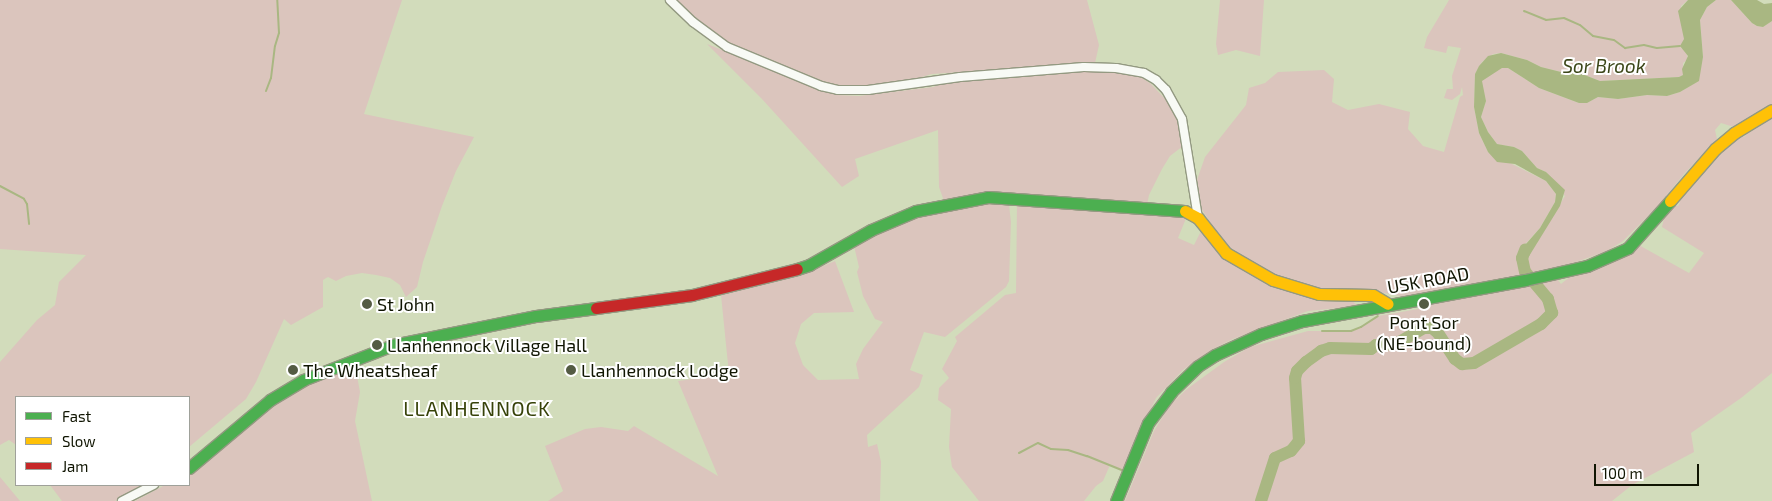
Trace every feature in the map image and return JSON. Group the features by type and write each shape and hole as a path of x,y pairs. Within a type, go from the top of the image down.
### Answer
{"street":[{"path":"670,0 692,22 727,46 821,86 838,90 868,90 936,80 1084,67 1116,68 1144,74 1156,80 1166,90 1176,104 1182,120 1198,218"},
{"name":"USK ROAD","path":"1116,501 1148,423 1171,392 1198,366 1216,355 1261,334 1302,321 1388,304 1426,300 1530,279 1587,266 1628,248 1715,149 1734,133 1772,110"},
{"path":"190,467 270,400 303,380 393,345 536,316 692,295 789,272 809,265 871,230 916,211 988,198 1018,198 1060,203 1189,211 1198,218 1226,253 1273,280 1319,294 1373,295 1383,299 1388,304"},
{"path":"122,501 152,486"}],"shaded area":[{"path":"0,0 402,0 364,114 474,137 456,171 442,206 423,262 417,287 406,297 400,285 390,278 376,275 362,273 346,276 336,281 328,277 323,280 323,307 291,325 284,319 256,382 246,399 190,446 190,396 15,396 15,444 9,440 0,445 0,362 37,320 55,305 59,282 86,255 0,249"},
{"path":"676,0 1087,0 1099,45 1095,63 932,74 902,83 837,87 730,43 699,23"},
{"path":"1220,0 1264,0 1260,56 1236,50 1218,55 1216,44"},
{"path":"1449,0 1688,0 1681,6 1684,39 1681,48 1686,51 1688,59 1683,63 1683,75 1679,77 1600,81 1582,74 1561,72 1541,67 1527,60 1501,53 1493,54 1482,62 1475,74 1474,107 1479,133 1488,152 1546,181 1556,194 1555,202 1540,228 1519,251 1523,265 1565,196 1546,172 1537,168 1522,151 1514,147 1497,144 1488,132 1481,117 1486,101 1481,81 1491,73 1502,68 1508,68 1539,88 1579,103 1587,103 1598,97 1618,99 1647,95 1667,96 1680,92 1698,81 1703,57 1700,20 1707,7 1716,0 1731,0 1757,26 1763,27 1772,21 1772,104 1734,127 1721,123 1715,130 1717,139 1684,174 1658,206 1623,241 1607,251 1565,266 1411,298 1373,291 1331,290 1306,286 1280,278 1228,250 1201,208 1197,180 1205,157 1246,105 1249,88 1265,83 1278,72 1324,70 1334,79 1332,102 1348,110 1379,104 1410,112 1408,129 1423,146 1444,152 1460,97 1463,95 1462,87 1460,94 1452,100 1444,98 1447,89 1453,89 1452,76 1461,48 1448,46 1446,53 1424,48 1427,37"},
{"path":"1688,0 1716,0 1707,7 1700,20 1703,57 1699,81 1680,92 1667,96 1647,95 1618,99 1598,97 1587,103 1579,103 1539,88 1508,68 1502,68 1482,81 1486,101 1481,117 1488,132 1497,144 1514,147 1522,151 1537,168 1546,172 1565,190 1560,206 1523,266 1519,252 1540,228 1555,202 1556,194 1546,181 1515,164 1497,162 1488,152 1479,133 1474,107 1475,74 1479,66 1488,56 1501,53 1527,60 1541,67 1561,72 1582,74 1600,81 1679,77 1683,75 1682,69 1688,56 1680,46 1684,39 1678,11"},
{"path":"1731,0 1757,0 1764,4 1772,3 1772,21 1763,27 1757,26"},
{"path":"707,44 837,95 859,96 933,87 945,83 1031,75 1102,70 1128,73 1141,77 1151,84 1170,104 1177,118 1183,146 1170,156 1162,169 1149,195 1147,205 944,201 939,187 938,130 855,159 859,176 842,187 761,98"},
{"path":"1772,115 1772,373 1741,398 1691,433 1694,452 1632,485 1612,501 1125,501 1154,431 1170,405 1187,389 1224,362 1250,347 1308,331 1351,331 1378,316 1418,309 1420,306 1557,279 1561,284 1571,276 1600,268 1637,244 1689,273 1704,253 1662,227 1664,218 1675,205 1678,206 1680,203 1677,199 1695,174 1741,133 1744,137 1753,126"},
{"path":"1006,201 1009,205 1011,222 1009,281 1006,287 945,337 924,332 910,370 923,375 919,387 867,435 868,447 877,444 881,462 880,501 548,501 563,491 545,446 585,429 601,427 628,431 634,426 718,476 678,381 729,374 721,295 809,272 835,261 854,312 814,313 801,324 795,343 803,365 818,380 859,379 856,364 863,349 883,322 875,319 863,296 857,272 859,267 854,246 927,212 978,203"},
{"path":"1017,202 1044,207 1138,211 1187,216 1178,238 1194,245 1201,231 1206,233 1230,261 1351,300 1358,306 1308,311 1233,339 1211,350 1183,370 1156,398 1122,470 1110,465 1103,481 1096,486 1084,501 979,501 952,467 949,447 951,409 938,400 939,388 949,378 942,369 957,341 955,337 1005,295 1016,293"},
{"path":"355,365 360,392 355,421 372,501 135,501 163,486 190,486 190,474 272,404 306,384"},
{"path":"0,477 20,501 0,501"},
{"path":"51,486 143,486 115,501 62,501"}],"waterway":[{"path":"266,91 271,78 275,46 279,33 277,0"},
{"path":"1524,11 1546,20 1564,18 1580,25 1593,36 1614,40 1625,48 1644,45 1657,48 1680,46"},
{"path":"0,186 24,199 27,204 29,224"},
{"name":"Sor Brook","path":"1261,501 1275,458 1291,451 1299,441 1295,378 1297,371 1306,362 1321,351 1330,348 1371,349 1376,345 1396,344 1424,328 1432,328 1438,333 1455,359 1462,364 1474,363 1541,324 1552,313 1548,299 1525,272 1522,258 1525,250"},
{"path":"1322,331 1351,331 1378,316"},
{"path":"1019,453 1038,443 1051,449 1068,450 1087,456 1122,470"}],"traffic: fast":[{"path":"797,269 809,265 871,230 916,211 988,197 1185,211"},
{"path":"1116,501 1148,423 1171,392 1198,366 1215,355 1261,334 1302,321 1525,280 1587,266 1628,248 1670,201"},
{"path":"190,467 270,400 303,380 393,345 536,316 596,308"}],"traffic: slow":[{"path":"1670,201 1715,149 1734,133 1772,110"},
{"path":"1185,211 1198,218 1226,253 1273,280 1319,294 1373,295 1388,304"}],"traffic: jam":[{"path":"596,308 692,295 797,269"}],"place":[{"name":"St John","path":"367,304"},
{"name":"Pont Sor (NE-bound)","path":"1424,304"},
{"name":"Llanhennock Village Hall","path":"377,345"},
{"name":"The Wheatsheaf","path":"293,370"},
{"name":"Llanhennock Lodge","path":"571,370"}],"district":[{"name":"LLANHENNOCK","path":"477,408"}]}
